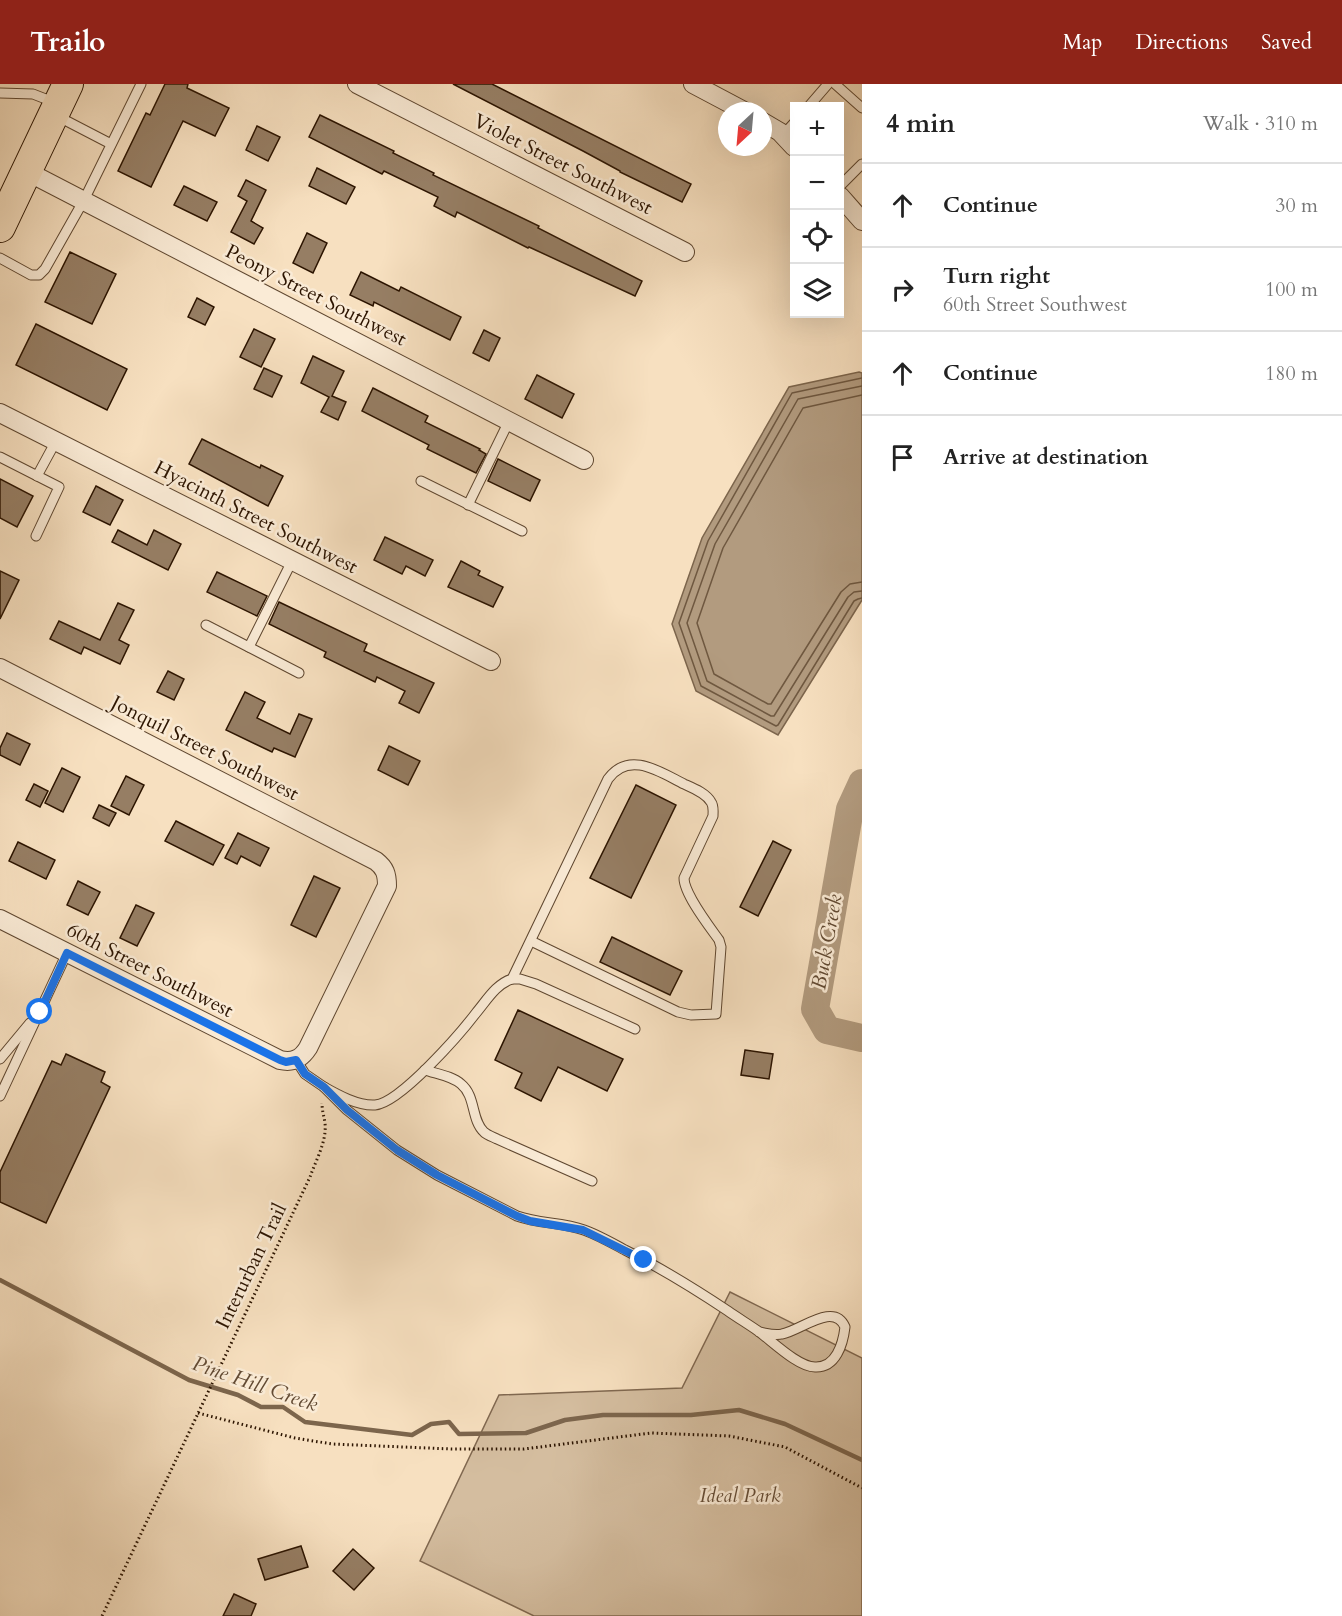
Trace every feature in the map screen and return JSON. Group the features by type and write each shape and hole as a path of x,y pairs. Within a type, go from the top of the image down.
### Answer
{"main road":[{"path":"0,227 17,186 60,101"}],"street":[{"name":"Violet Street Southwest","path":"357,84 685,252"},
{"path":"693,84 727,102"},
{"path":"772,126 790,135"},
{"name":"Peony Street Southwest","path":"17,186 84,200 584,460"},
{"path":"844,201 862,221"},
{"name":"Hyacinth Street Southwest","path":"0,413 491,661"},
{"name":"Jonquil Street Southwest","path":"0,668 376,861 383,867 387,886 308,1048 305,1053 288,1060"},
{"name":"60th Street Southwest","path":"0,919 288,1060"}],"lane":[{"path":"0,258 31,275 39,275 45,269 84,200 141,84"},
{"path":"812,102 828,84"},
{"path":"835,84 862,108"},
{"path":"0,93 33,94 60,101 111,144"},
{"path":"844,182 862,164"},
{"path":"468,505 509,421"},
{"path":"37,476 56,441"},
{"path":"0,456 59,487 36,536"},
{"path":"421,481 522,531"},
{"path":"249,647 292,561"},
{"path":"206,625 298,672"},
{"path":"512,979 612,772 626,766 642,765 655,769 700,792 712,802 712,816 684,878 684,883 721,946 716,1014 692,1015 678,1012 531,940"},
{"path":"0,1096 67,953"},
{"path":"288,1060 324,1087 349,1099 374,1105 382,1104 425,1070 494,991 505,981 512,979 536,984 635,1029"},
{"path":"0,1059 40,1012"},
{"path":"425,1070 452,1079 465,1088 483,1131 592,1181"},
{"path":"324,1087 377,1135 437,1175 530,1221 575,1227 596,1235 665,1272 808,1366 824,1366 831,1362 842,1344 845,1327 836,1318 826,1316 781,1335 759,1332"}],"path":[{"name":"Interurban Trail","path":"102,1616 310,1177 324,1140 325,1123 322,1112 324,1087"},
{"path":"198,1413 295,1438 332,1444 451,1449 524,1449 651,1433 729,1436 785,1447 862,1488"}],"green space":[{"name":"Ideal Park","path":"730,1292 862,1358 862,1616 534,1616 420,1561 499,1395 682,1388"}],"water":[{"path":"862,373 862,600 778,735 696,691 672,624 702,538 789,387"}],"building":[{"path":"165,84 188,84 187,88 229,108 215,136 183,121 151,187 118,171 146,113 150,115"},
{"path":"453,84 492,84 691,184 682,202"},
{"path":"320,115 394,151 393,153 434,173 433,175 539,226 538,228 642,281 635,296 528,248 457,212 455,217 434,206 438,197 384,171 382,174 309,137"},
{"path":"257,126 280,137 268,161 246,150"},
{"path":"317,168 355,187 346,204 309,186"},
{"path":"246,180 266,190 251,221 263,228 254,244 231,232 247,201 238,196"},
{"path":"184,186 217,202 207,221 174,205"},
{"path":"307,233 327,243 313,273 293,263"},
{"path":"70,252 116,274 92,324 45,302"},
{"path":"361,272 399,291 401,287 461,317 450,340 374,302 373,306 350,295"},
{"path":"197,298 214,307 205,325 188,317"},
{"path":"36,324 127,369 107,410 16,365"},
{"path":"254,329 275,339 261,367 240,357"},
{"path":"484,330 500,338 489,361 473,353"},
{"path":"313,356 344,371 332,396 346,402 338,420 321,412 329,397 301,383"},
{"path":"264,368 282,376 272,397 254,389"},
{"path":"537,375 574,394 562,418 525,399"},
{"path":"373,388 428,416 425,422 480,449 486,454 476,473 427,449 429,445 362,411"},
{"path":"202,439 260,468 261,465 283,476 268,506 189,464"},
{"path":"498,459 540,480 530,501 488,481"},
{"path":"0,479 33,496 17,527 0,518"},
{"path":"96,486 123,500 110,525 83,512"},
{"path":"118,530 147,545 154,530 181,544 168,570 112,542"},
{"path":"385,537 433,560 425,576 406,566 402,574 374,560"},
{"path":"461,561 480,571 478,575 503,587 493,607 448,587"},
{"path":"0,571 19,580 0,619"},
{"path":"217,572 267,596 257,616 207,592"},
{"path":"279,602 367,644 364,651 434,683 419,713 399,703 405,691 377,677 375,682 324,657 326,652 269,624"},
{"path":"118,603 134,610 119,640 129,645 120,664 84,647 81,654 50,639 59,621 100,640"},
{"path":"168,671 184,679 174,700 157,692"},
{"path":"245,692 265,702 257,718 290,734 299,714 312,719 295,757 274,748 272,752 226,730"},
{"path":"7,733 30,744 20,765 0,755 0,748"},
{"path":"389,746 420,761 408,785 378,770"},
{"path":"62,768 80,777 63,812 45,803"},
{"path":"126,776 144,785 129,815 111,806"},
{"path":"34,784 48,791 40,807 26,800"},
{"path":"636,785 676,805 631,898 590,878"},
{"path":"99,805 116,813 109,826 93,818"},
{"path":"176,821 224,845 213,865 165,841"},
{"path":"238,833 269,848 260,866 241,856 237,864 225,858"},
{"path":"773,841 791,850 758,916 740,907"},
{"path":"18,842 55,860 46,879 9,861"},
{"path":"314,876 340,888 316,937 291,925"},
{"path":"78,881 100,892 88,915 67,905"},
{"path":"136,905 154,913 137,946 120,938"},
{"path":"612,937 682,971 670,995 600,962"},
{"path":"518,1010 623,1059 607,1091 558,1067 541,1101 515,1088 522,1073 495,1060"},
{"path":"745,1050 773,1054 769,1079 741,1075"},
{"path":"66,1054 105,1072 101,1082 110,1087 46,1223 0,1202 0,1172 52,1061 61,1065"},
{"path":"301,1546 308,1567 265,1580 258,1559"},
{"path":"353,1549 374,1568 354,1590 333,1571"},
{"path":"234,1594 256,1604 251,1616 223,1616"}],"waterway":[{"name":"Buck Creek","path":"862,783 850,809 815,1009 827,1030 862,1038"},
{"name":"Pine Hill Creek","path":"0,1280 189,1380 238,1395 261,1407 283,1407 305,1422 412,1435 431,1424 449,1422 459,1434 526,1433 565,1420 603,1415 691,1415 739,1410 785,1424 862,1460"}],"route":[{"path":"40,1012 67,953 280,1060 286,1062 296,1060 305,1074 324,1087 377,1135 437,1175 517,1216 540,1223 575,1227 596,1235 644,1260"}]}
